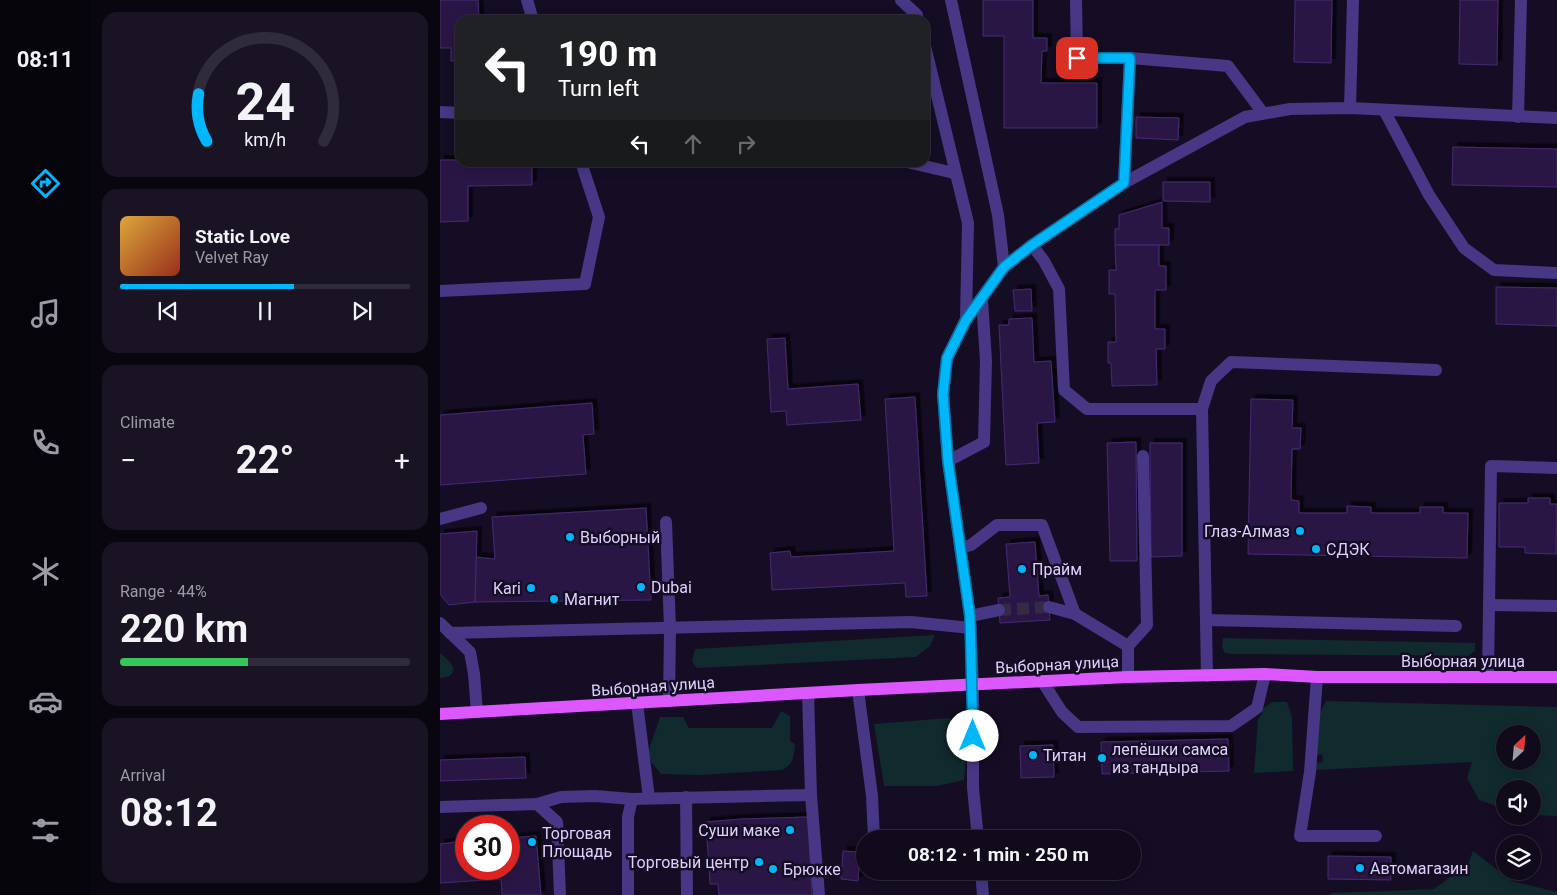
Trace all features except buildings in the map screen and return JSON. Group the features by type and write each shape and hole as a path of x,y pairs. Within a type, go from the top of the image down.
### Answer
{"main road":[{"name":"Выборная улица","path":"440,714 858,690 1128,677 1266,674 1317,677 1557,677"}],"street":[{"path":"526,0 531,15"},
{"path":"901,0 916,15"},
{"path":"914,0 918,15"},
{"path":"951,0 998,215 1004,267"},
{"path":"1076,0 1077,58 1130,58 1228,66 1263,113"},
{"path":"1350,108 1353,0"},
{"path":"1518,117 1521,0"},
{"path":"1124,183 1130,58"},
{"path":"930,68 954,173 968,223 966,320"},
{"path":"977,830 973,788 973,685 970,622 948,461 943,394 947,358 966,320 1004,267 1032,245 1124,183 1245,117 1290,109 1350,108 1557,118"},
{"path":"1384,110 1428,195 1464,248 1494,270 1557,273"},
{"path":"440,112 455,113"},
{"path":"440,291 585,284 599,217 584,167"},
{"path":"928,167 954,173"},
{"path":"1032,245 1044,261 1059,289 1064,390 1087,409 1202,409"},
{"path":"948,461 984,442 986,361 982,300"},
{"path":"1207,676 1202,409 1212,381 1231,362 1436,370"},
{"path":"1128,677 1128,646 1147,625 1142,456"},
{"path":"1488,677 1491,466 1557,468"},
{"path":"440,520 481,508"},
{"path":"666,522 670,628 669,701"},
{"path":"960,548 971,545 997,525 1042,525 1075,614"},
{"path":"1489,605 1557,606"},
{"path":"1049,607 1075,614 1128,646"},
{"path":"450,633 970,622 999,610"},
{"path":"1206,620 1456,626"},
{"path":"440,623 470,652 477,712"},
{"path":"1042,681 1062,712 1078,727 1231,726 1257,708 1266,674"},
{"path":"1317,677 1310,772 1300,836 1376,836"},
{"path":"858,690 872,796 874,830"},
{"path":"808,693 811,795 819,895"},
{"path":"637,702 650,798"},
{"path":"440,807 537,804 562,797 595,796 632,799 811,795"},
{"path":"686,797 687,895"},
{"path":"628,895 628,817 632,799"},
{"path":"537,804 557,822 560,895"},
{"path":"982,880 983,895"}],"green space":[{"path":"935,635 930,646 916,657 697,668 692,662 695,649"},
{"path":"1223,638 1475,643 1475,651 1468,656 1234,654 1225,653 1222,647"},
{"path":"440,653 450,662 454,669 449,676 440,678"},
{"path":"1326,701 1557,707 1557,816 1541,815 1541,780 1496,780 1496,806 1479,800 1467,778 1472,762 1316,770 1315,763 1323,762 1322,754 1316,755 1315,722"},
{"path":"1272,702 1287,702 1292,717 1293,771 1254,773 1258,719 1262,714 1262,709"},
{"path":"781,711 790,716 790,741 795,744 794,756 791,762 782,770 699,775 661,774 651,762 648,752 660,717 683,717 689,728 772,728"},
{"path":"949,718 961,732 966,746 964,780 937,786 884,786 874,724"},
{"path":"1473,851 1496,869 1496,880 1511,880 1557,892 1557,895 1330,895 1331,893 1434,889 1468,864"}],"tunnel":[{"path":"999,610 1049,607"}],"place":[{"name":"Глаз-Алмаз","path":"1300,531"},
{"name":"Выборный","path":"570,537"},
{"name":"СДЭК","path":"1316,549"},
{"name":"Прайм","path":"1022,569"},
{"name":"Dubai","path":"641,587"},
{"name":"Kari","path":"531,588"},
{"name":"Магнит","path":"554,599"},
{"name":"Титан","path":"1033,755"},
{"name":"лепёшки самса из тандыра","path":"1102,758"},
{"name":"Суши маке","path":"790,830"},
{"name":"Торговая Площадь","path":"532,842"},
{"name":"Торговый центр","path":"759,862"},
{"name":"Автомагазин","path":"1360,868"},
{"name":"Брюкке","path":"773,869"}],"route":[{"path":"973,736 970,616 948,461 943,394 947,358 966,320 1004,267 1032,245 1124,183 1130,58 1077,58"}]}
